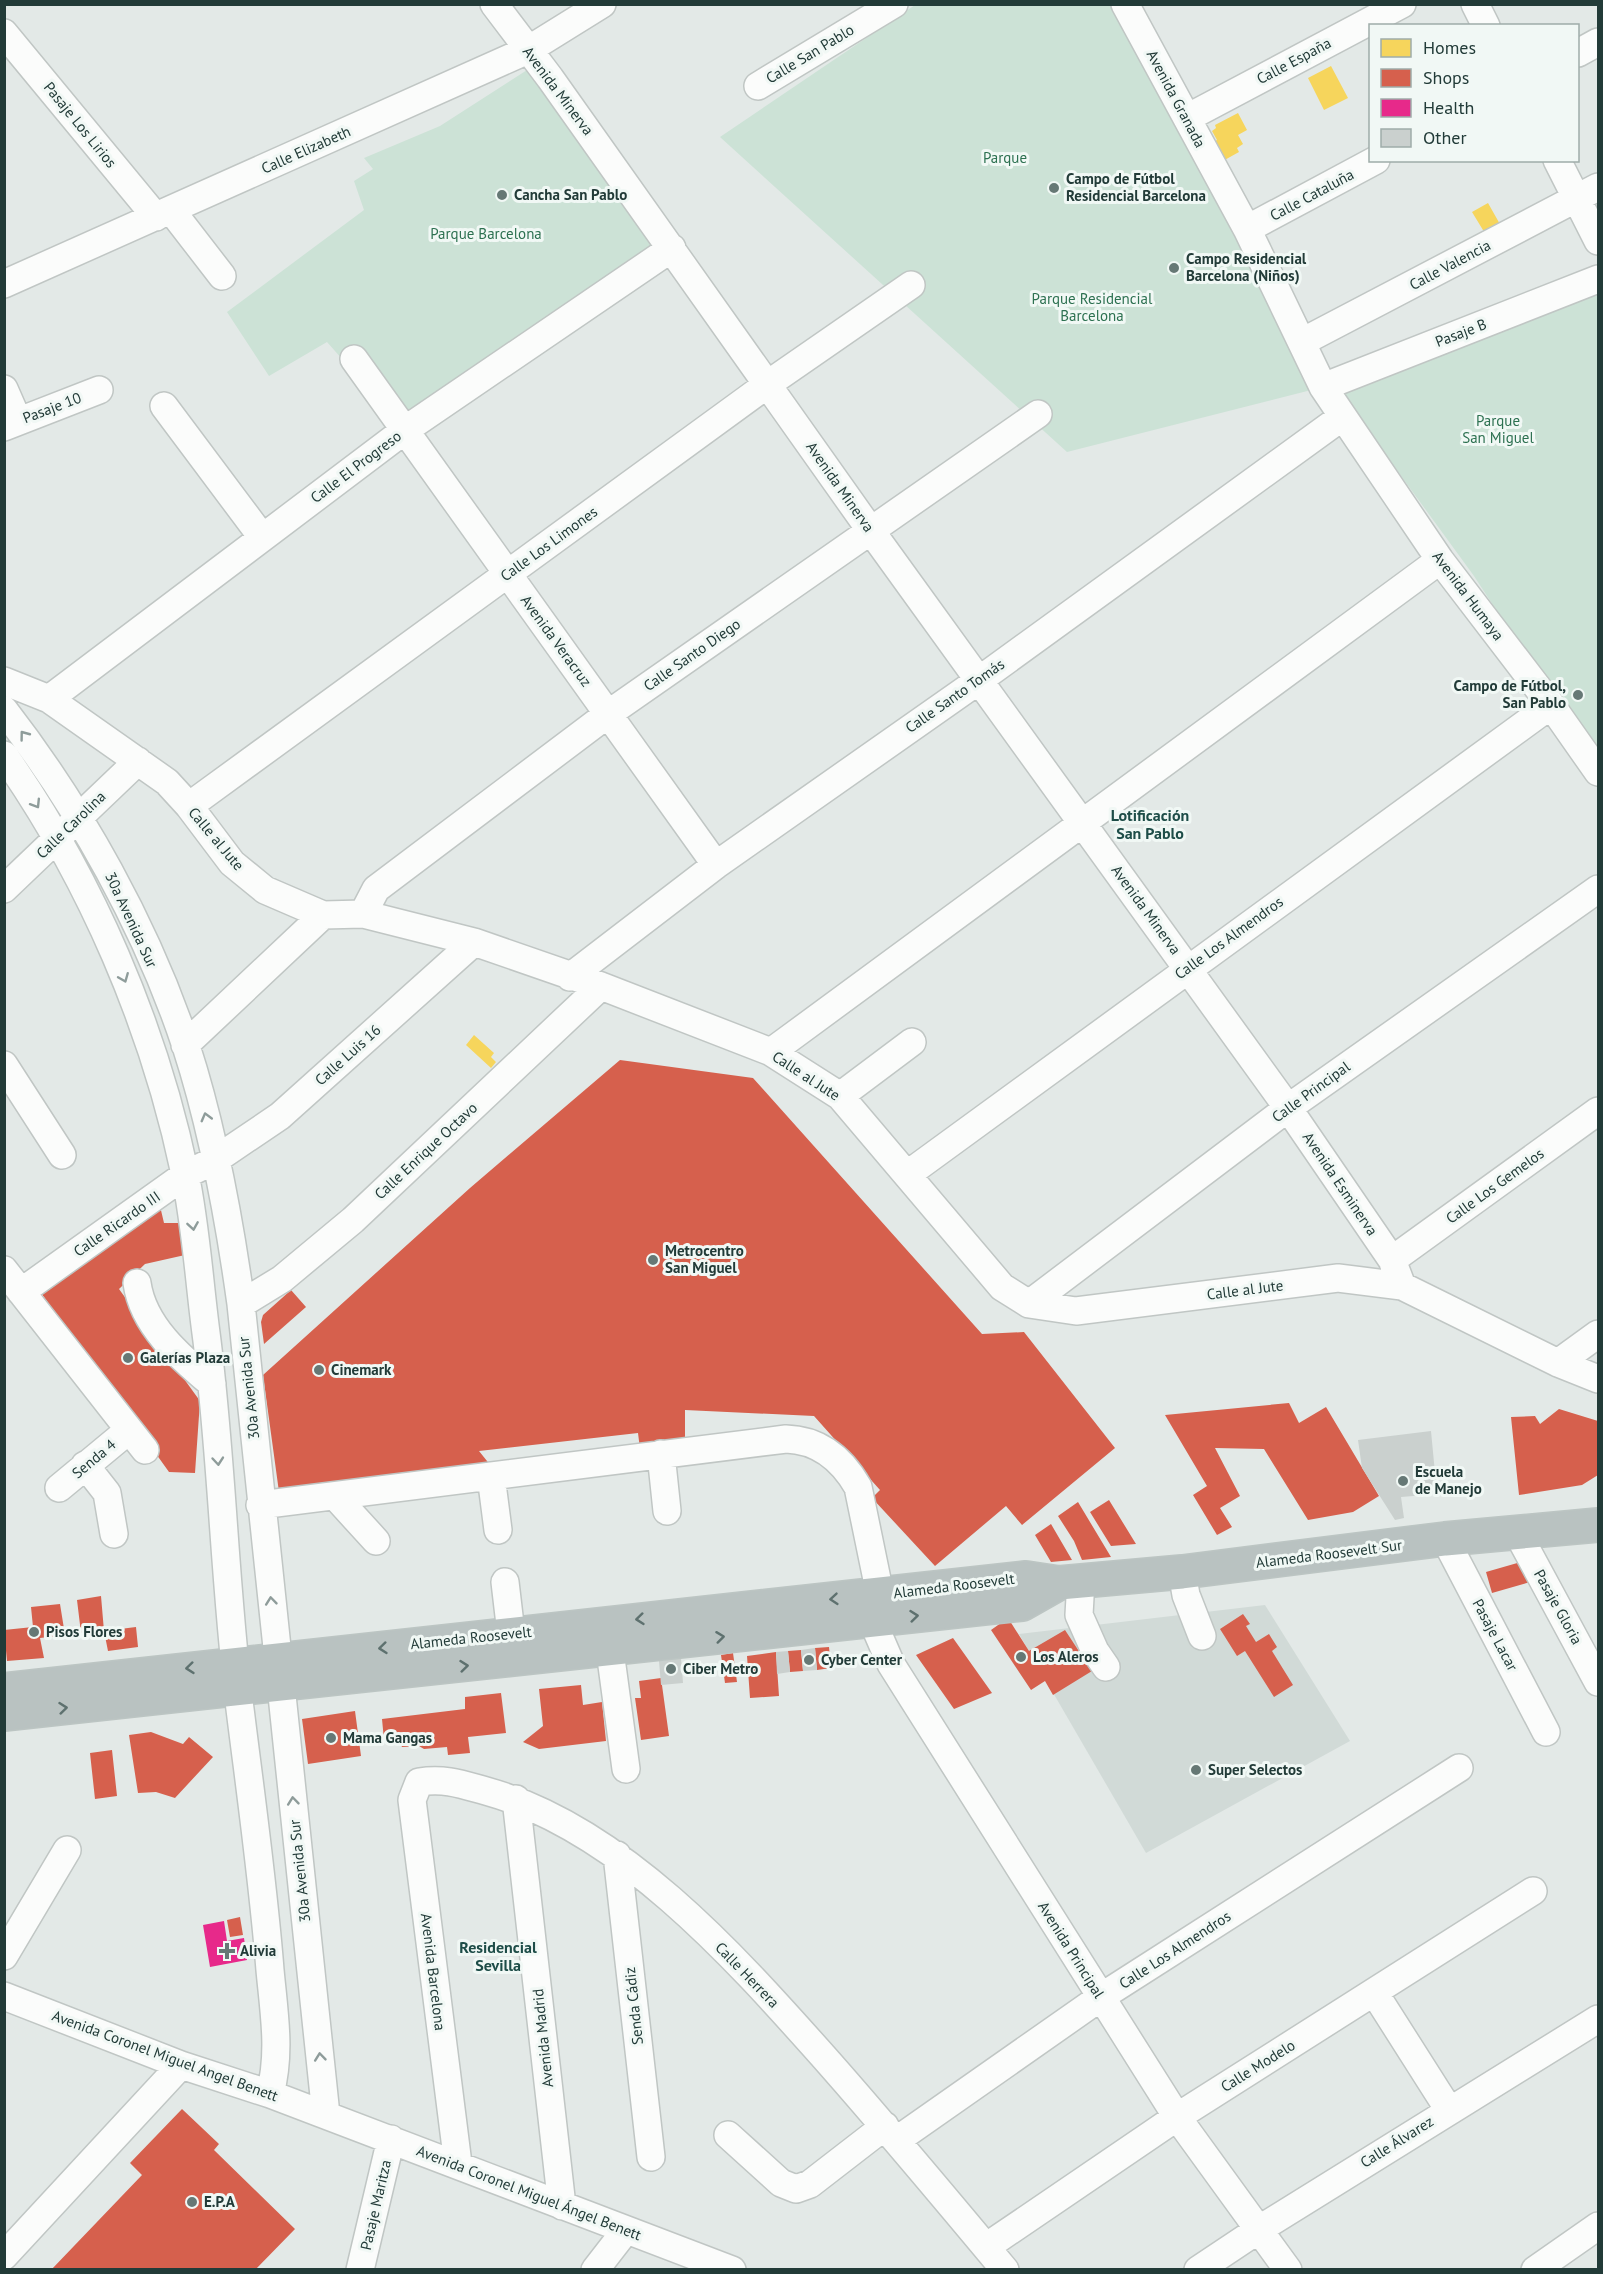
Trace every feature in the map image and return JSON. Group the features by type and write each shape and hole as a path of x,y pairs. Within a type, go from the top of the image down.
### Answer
{"highway":[{"name":"Alameda Roosevelt Sur","path":"1070,1581 1182,1572 1445,1539 1599,1525"},
{"name":"Alameda Roosevelt","path":"4,1690 610,1651 876,1607 1026,1578 1070,1581"},
{"name":"Alameda Roosevelt","path":"279,1673 511,1633 876,1607"},
{"name":"Alameda Roosevelt","path":"4,1713 236,1676"}],"street":[{"name":"Avenida Minerva","path":"494,4 672,248 978,681 1083,821 1188,968"},
{"name":"Calle Elizabeth","path":"4,284 528,50 602,4"},
{"name":"Calle San Pablo","path":"758,86 894,4"},
{"name":"Calle España","path":"1187,118 1402,4"},
{"path":"1475,4 1485,24"},
{"name":"Avenida Granada","path":"1131,6 1247,230 1323,387 1342,417"},
{"name":"Pasaje Los Lirios","path":"4,33 163,214 222,276"},
{"path":"1579,52 1599,42"},
{"name":"Calle Cataluña","path":"1247,230 1372,162"},
{"path":"1559,162 1588,193 1599,241"},
{"name":"Calle Valencia","path":"1302,342 1588,193"},
{"name":"Calle El Progreso","path":"49,699 405,430 672,248"},
{"name":"Pasaje B","path":"1323,387 1599,279"},
{"name":"Calle Los Limones","path":"189,806 768,384 911,285"},
{"name":"Avenida Veracruz","path":"354,359 716,865"},
{"path":"4,389 11,424"},
{"name":"Pasaje 10","path":"11,424 99,390"},
{"path":"164,406 262,537"},
{"name":"Calle Santo Diego","path":"363,914 376,889 608,714 1038,414"},
{"name":"Avenida Humaya","path":"1342,417 1440,560 1551,705 1599,772"},
{"name":"Calle Santo Tomás","path":"570,977 716,865 978,681 1342,417"},
{"path":"771,1052 1440,560"},
{"name":"Calle al Jute","path":"4,681 49,699 167,783 189,806 232,863 265,890 323,915 363,914 474,942 601,986 771,1052 840,1096 1002,1287 1029,1304 1076,1311 1338,1278 1402,1286 1558,1363 1599,1379"},
{"name":"Calle Los Almendros","path":"908,1174 1551,705"},
{"name":"30a Avenida Sur","path":"4,710 78,818 126,902 185,1045 215,1160 233,1244 241,1304 326,2115"},
{"name":"30a Avenida Sur","path":"4,755 58,840 105,933 133,1002 166,1100 185,1175 210,1353 236,1676 267,1930 278,2065 270,2094"},
{"name":"Calle Carolina","path":"4,889 58,840 138,761"},
{"name":"Calle Principal","path":"1029,1304 1288,1108 1599,889"},
{"path":"185,1045 323,915"},
{"name":"Calle Luis 16","path":"215,1160 280,1116 474,942"},
{"name":"Avenida Esminerva","path":"1188,968 1392,1260 1402,1286"},
{"name":"Calle Enrique Octavo","path":"241,1304 282,1279 353,1220 601,986"},
{"path":"840,1096 912,1042"},
{"path":"4,1065 62,1155"},
{"name":"Calle Los Gemelos","path":"1392,1260 1599,1112"},
{"name":"Calle Ricardo III","path":"21,1292 185,1175 215,1160"},
{"path":"4,1270 21,1292"},
{"path":"137,1283 140,1304 174,1352 212,1384"},
{"name":"Senda 4","path":"21,1292 137,1440 85,1466 59,1488"},
{"path":"1558,1363 1599,1334"},
{"path":"210,1353 219,1369 228,1375 236,1374 242,1366 245,1353"},
{"path":"214,1423 227,1391 235,1388 243,1396 254,1425"},
{"name":"Avenida Principal","path":"261,1505 786,1438 803,1440 828,1451 852,1476 858,1487 876,1607 891,1664 1177,2117 1288,2270"},
{"path":"661,1454 667,1511"},
{"path":"85,1466 107,1494 114,1534"},
{"path":"491,1476 498,1530"},
{"path":"335,1496 376,1541"},
{"name":"Pasaje Gloria","path":"1517,1532 1599,1682"},
{"name":"Pasaje Lacar","path":"1445,1539 1546,1732"},
{"path":"1182,1572 1186,1595 1203,1636"},
{"path":"1070,1581 1079,1615 1095,1651 1106,1667"},
{"path":"506,1582 511,1633"},
{"path":"610,1651 626,1769"},
{"name":"Calle Los Almendros","path":"728,2135 781,2183 796,2189 810,2184 1459,1768"},
{"name":"Calle Herrera","path":"419,1782 441,1779 516,1799 617,1855 709,1935 778,2005 891,2133 1005,2270"},
{"name":"Avenida Barcelona","path":"419,1782 412,1800 458,2164"},
{"name":"Avenida Madrid","path":"516,1799 562,2206"},
{"path":"4,1956 67,1850"},
{"name":"Senda Cádiz","path":"617,1855 651,2157"},
{"name":"Calle Modelo","path":"986,2247 1177,2117 1533,1891"},
{"path":"1374,1992 1449,2110"},
{"name":"Avenida Coronel Miguel Angel Benett","path":"4,1996 181,2065 326,2115"},
{"name":"Calle Álvarez","path":"1198,2270 1449,2110 1599,2019"},
{"path":"4,2256 181,2065"},
{"name":"Avenida Coronel Miguel Ángel Benett","path":"326,2115 732,2270"},
{"name":"Pasaje Maritza","path":"360,2270 391,2139"},
{"path":"1534,2270 1599,2226"},
{"path":"595,2270 626,2230"}],"shaded area":[{"path":"1265,1605 1350,1741 1146,1853 1019,1634"}],"green space":[{"path":"915,5 1126,5 1323,387 1067,452 720,137"},
{"name":"Parque Barcelona","path":"538,63 672,248 405,430 327,342 269,376 227,312 364,210 354,181 373,169 364,158 440,126"},
{"name":"Parque San Miguel","path":"1598,281 1598,766 1474,576 1342,395 1352,391 1344,379"}],"building: Homes":[{"path":"1331,66 1348,98 1324,110 1308,78"},
{"path":"1238,113 1247,130 1238,135 1243,144 1237,148 1239,152 1221,162 1211,143 1217,140 1212,131 1216,128 1215,125"},
{"path":"1488,203 1501,226 1486,235 1472,212"},
{"path":"474,1035 494,1053 491,1057 496,1062 491,1068 466,1045"}],"building: Shops":[{"name":"Metrocentro San Miguel","path":"620,1060 753,1078 982,1334 1024,1332 1115,1448 1022,1525 1006,1506 935,1566 872,1498 880,1490 814,1416 685,1410 685,1443 640,1449 638,1433 479,1451 491,1466 279,1492 263,1375 470,1188"},
{"name":"Galerías Plaza","path":"160,1206 164,1223 183,1223 185,1255 145,1264 119,1289 200,1401 195,1473 169,1472 41,1293"},
{"path":"291,1290 306,1307 264,1344 261,1322 263,1315"},
{"path":"1289,1403 1299,1423 1326,1407 1379,1496 1353,1512 1308,1520 1264,1449 1215,1448 1240,1496 1220,1508 1232,1527 1217,1535 1193,1495 1207,1486 1165,1415"},
{"path":"1559,1409 1598,1421 1598,1475 1582,1485 1519,1495 1511,1417 1535,1416 1540,1424"},
{"path":"1109,1500 1136,1544 1111,1546 1090,1512"},
{"path":"1078,1502 1111,1557 1082,1560 1074,1541 1058,1516"},
{"path":"1051,1524 1072,1560 1051,1562 1035,1535"},
{"path":"1528,1560 1534,1581 1492,1593 1486,1572"},
{"path":"101,1596 104,1631 81,1633 77,1600"},
{"name":"Pisos Flores","path":"60,1604 65,1635 40,1638 44,1658 7,1661 4,1630 33,1627 31,1607"},
{"path":"1243,1614 1250,1624 1246,1626 1256,1642 1269,1634 1277,1647 1272,1651 1293,1685 1274,1697 1245,1651 1237,1656 1220,1629"},
{"path":"1008,1618 1029,1651 1065,1630 1092,1671 1053,1695 1045,1681 1031,1690 991,1630"},
{"path":"136,1627 138,1647 108,1651 104,1631"},
{"path":"953,1638 992,1693 954,1709 916,1655"},
{"path":"829,1647 831,1668 817,1670 815,1648"},
{"path":"801,1650 803,1671 790,1672 788,1651"},
{"path":"776,1652 779,1696 750,1698 747,1656"},
{"path":"733,1653 737,1682 725,1683 721,1655"},
{"path":"661,1678 669,1736 641,1740 635,1698 641,1698 639,1681"},
{"path":"581,1685 583,1705 602,1702 606,1741 539,1749 523,1742 543,1726 539,1689"},
{"path":"501,1693 506,1733 468,1737 470,1753 448,1755 447,1747 424,1749 419,1746 402,1747 398,1738 384,1740 382,1719 465,1709 465,1697"},
{"name":"Mama Gangas","path":"355,1711 361,1756 308,1764 302,1719"},
{"path":"151,1732 183,1744 189,1737 213,1757 175,1798 156,1792 138,1793 129,1735"},
{"path":"112,1750 117,1796 95,1799 90,1753"},
{"path":"240,1917 243,1935 230,1937 227,1920"},
{"name":"E.P.A","path":"182,2109 219,2144 214,2150 295,2229 255,2270 51,2270 142,2175 130,2163"}],"building: Health":[{"name":"Alivia","path":"224,1921 227,1941 244,1938 247,1960 210,1967 203,1925"}],"building: Other":[{"name":"Escuela de Manejo","path":"1431,1431 1437,1494 1401,1497 1404,1518 1395,1520 1362,1468 1358,1440"},
{"name":"Cyber Center","path":"815,1648 817,1670 803,1671 801,1650"},
{"path":"788,1651 790,1672 777,1674 776,1652"},
{"name":"Ciber Metro","path":"681,1658 683,1683 661,1685 659,1661"}],"place":[{"name":"Campo de Fútbol Residencial Barcelona","path":"1054,188"},
{"name":"Cancha San Pablo","path":"502,195"},
{"name":"Campo Residencial Barcelona (Niños)","path":"1174,268"},
{"name":"Campo de Fútbol, San Pablo","path":"1578,695"},
{"name":"Metrocentro San Miguel","path":"653,1260"},
{"name":"Galerías Plaza","path":"128,1358"},
{"name":"Cinemark","path":"319,1370"},
{"name":"Escuela de Manejo","path":"1403,1481"},
{"name":"Pisos Flores","path":"34,1632"},
{"name":"Los Aleros","path":"1021,1657"},
{"name":"Cyber Center","path":"809,1660"},
{"name":"Ciber Metro","path":"671,1669"},
{"name":"Mama Gangas","path":"331,1738"},
{"name":"Super Selectos","path":"1196,1770"},
{"name":"Alivia","path":"227,1951"},
{"name":"E.P.A","path":"192,2202"}],"district":[{"name":"Lotificación San Pablo","path":"1150,824"},
{"name":"Residencial Sevilla","path":"498,1956"}],"park label":[{"name":"Parque","path":"1005,158"},
{"name":"Parque Residencial Barcelona","path":"1092,308"}]}
